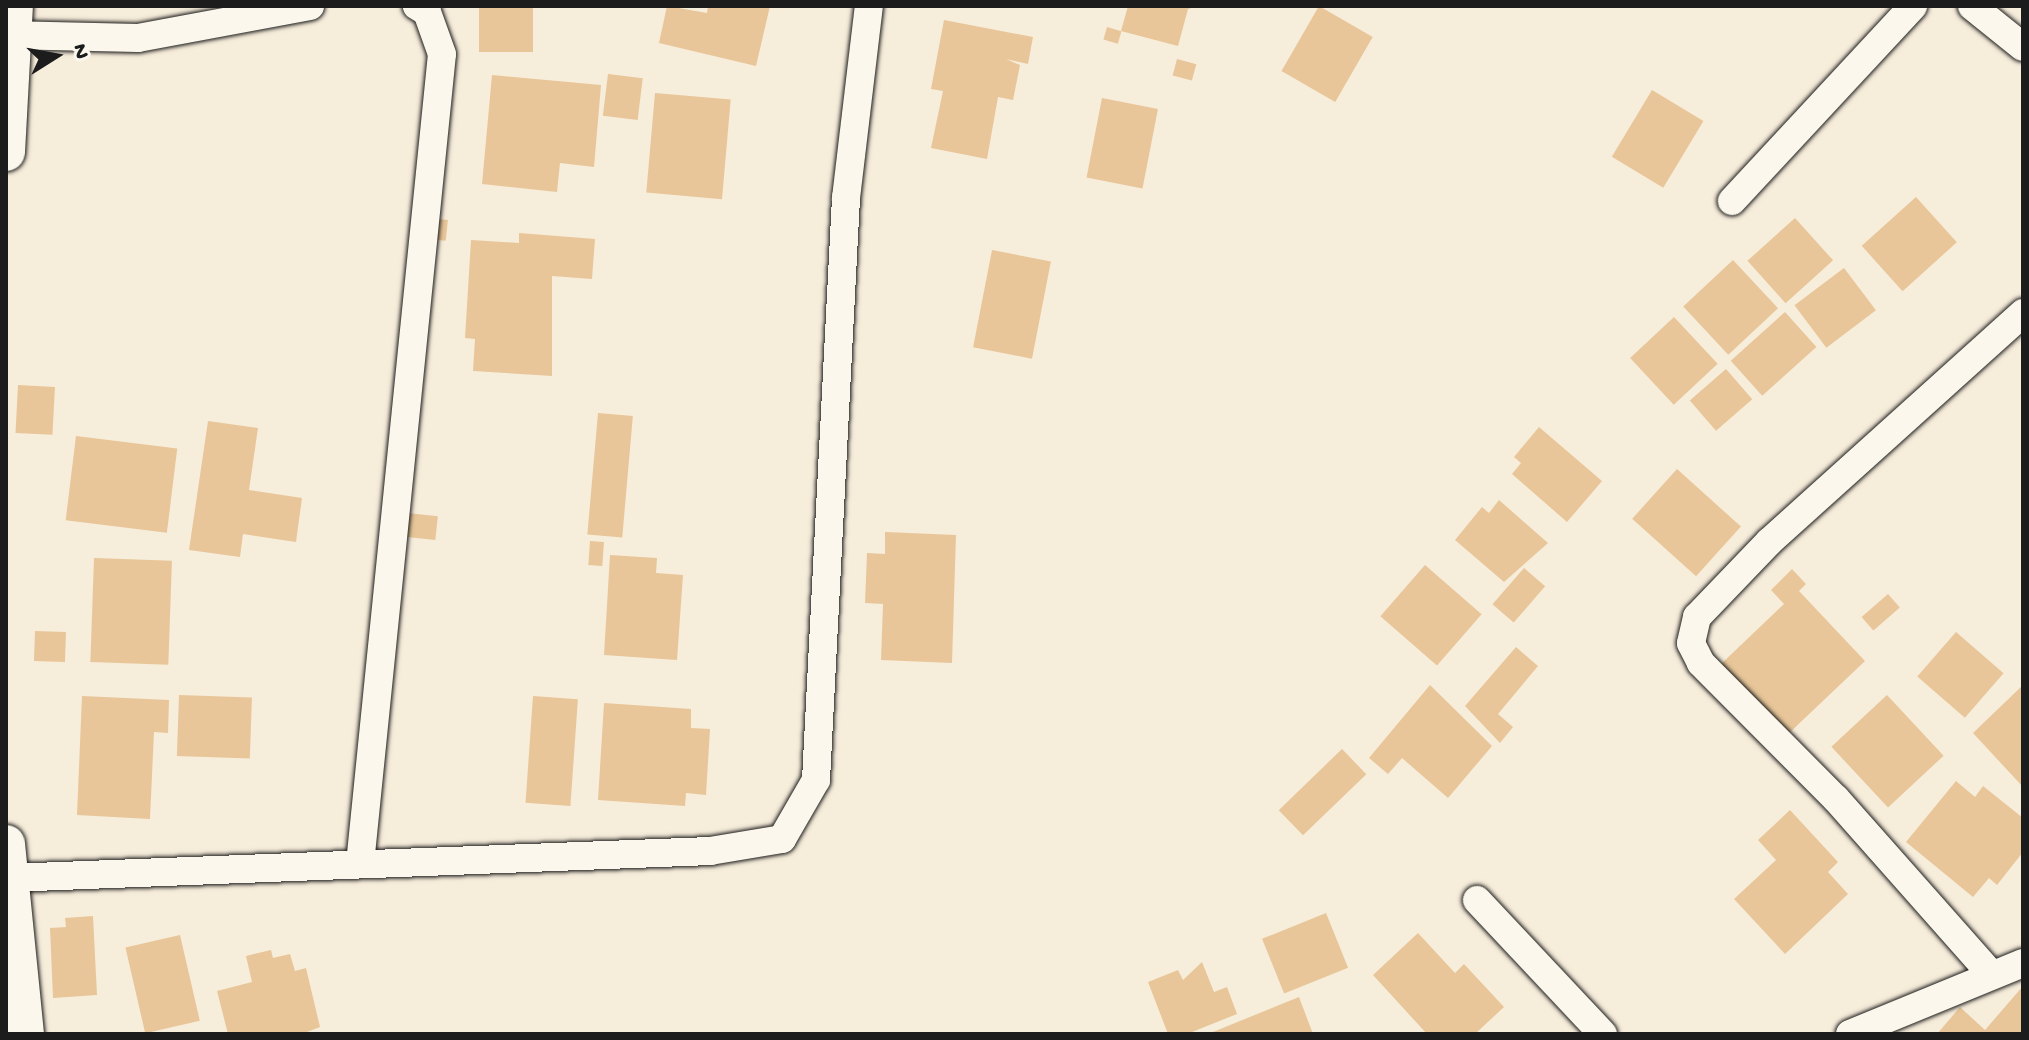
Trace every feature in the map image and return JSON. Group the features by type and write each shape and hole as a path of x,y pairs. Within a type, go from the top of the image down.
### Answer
{"street":[{"path":"6,152 11,26 138,38 310,6"},
{"path":"360,864 442,54 427,12 417,6"},
{"path":"25,1034 7,861 360,864 710,851 782,839 816,780 846,198 869,6"},
{"path":"1732,201 1913,6"},
{"path":"1972,6 2023,47"},
{"path":"1991,974 1836,799 1701,663 1691,643 1697,617 1770,541 2023,313"},
{"path":"1477,900 1603,1034"},
{"path":"1850,1034 2023,963"}],"building":[{"path":"479,6 533,6 533,52 479,52"},
{"path":"667,6 707,13 708,6 770,6 756,66 659,43"},
{"path":"1128,6 1198,6 1188,9 1178,46 1121,31"},
{"path":"1319,6 1373,37 1335,102 1282,71"},
{"path":"944,20 1033,37 1028,64 1006,59 1020,65 1013,100 998,97 987,159 931,148 943,91 931,89"},
{"path":"1107,27 1121,31 1118,44 1103,39"},
{"path":"1177,59 1196,64 1192,81 1173,75"},
{"path":"608,74 643,78 638,120 603,116"},
{"path":"492,75 601,85 594,167 560,163 557,192 482,184"},
{"path":"1652,90 1703,121 1663,188 1612,157"},
{"path":"655,93 731,100 722,199 646,193"},
{"path":"1102,98 1158,109 1142,188 1087,178"},
{"path":"1916,197 1957,242 1903,291 1862,246"},
{"path":"429,218 448,220 446,241 427,239"},
{"path":"1795,218 1833,260 1786,303 1747,261"},
{"path":"519,233 595,239 592,279 552,276 552,376 473,371 475,339 465,338 471,240 519,243"},
{"path":"992,250 1051,261 1032,359 973,347"},
{"path":"1733,260 1778,308 1728,355 1683,306"},
{"path":"1844,268 1876,310 1826,348 1794,305"},
{"path":"1785,312 1816,347 1762,396 1731,361"},
{"path":"1674,317 1718,364 1674,405 1630,358"},
{"path":"1726,369 1752,399 1716,431 1690,400"},
{"path":"18,385 55,387 52,435 15,433"},
{"path":"598,413 633,416 622,538 587,535"},
{"path":"208,421 258,428 249,490 302,498 296,542 243,534 240,557 189,550"},
{"path":"1539,427 1602,481 1567,522 1512,474 1521,463 1514,457"},
{"path":"76,436 177,448 167,533 66,520"},
{"path":"1677,469 1741,527 1696,576 1632,519"},
{"path":"1499,500 1548,543 1504,582 1455,540 1482,507 1489,513"},
{"path":"407,513 438,516 435,540 404,537"},
{"path":"885,532 956,535 952,663 881,660 883,604 865,603 867,553 885,554"},
{"path":"590,541 604,542 602,566 588,565"},
{"path":"610,555 657,558 656,573 683,575 677,660 604,655"},
{"path":"94,558 172,561 168,665 90,662"},
{"path":"1425,565 1482,614 1437,666 1380,616"},
{"path":"1524,568 1545,586 1514,623 1493,604"},
{"path":"1792,569 1806,584 1799,591 1865,661 1786,736 1720,665 1784,604 1771,590"},
{"path":"1888,594 1900,608 1873,631 1862,617"},
{"path":"35,631 66,632 65,662 34,661"},
{"path":"1956,632 2004,673 1965,718 1917,677"},
{"path":"1516,647 1538,666 1498,714 1513,727 1500,743 1465,706"},
{"path":"1430,685 1492,746 1448,798 1402,758 1388,774 1369,758"},
{"path":"2023,685 2023,787 1973,733"},
{"path":"179,695 252,698 250,759 177,756"},
{"path":"1887,695 1944,756 1888,808 1831,747"},
{"path":"82,696 169,700 168,733 154,732 150,819 77,815"},
{"path":"533,696 578,699 570,806 526,803"},
{"path":"604,703 691,709 691,728 710,729 706,795 686,793 685,806 598,800"},
{"path":"1342,749 1366,774 1303,835 1279,810"},
{"path":"1956,781 1975,797 1983,786 2023,818 2023,852 1997,885 1989,878 1973,897 1906,842"},
{"path":"1790,810 1838,862 1828,872 1848,894 1785,954 1734,899 1776,860 1758,840"},
{"path":"1326,913 1348,968 1284,994 1262,939"},
{"path":"93,916 97,995 53,998 50,928 66,927 65,918"},
{"path":"1418,933 1455,973 1464,964 1504,1007 1475,1034 1427,1034 1373,975"},
{"path":"180,935 200,1021 145,1033 125,948"},
{"path":"271,950 273,958 290,954 295,971 306,968 320,1027 302,1034 228,1034 217,991 252,982 246,956"},
{"path":"1202,962 1214,992 1227,987 1237,1014 1187,1034 1168,1034 1148,982 1178,970 1183,980"},
{"path":"2023,986 2023,1034 1937,1034 1960,1007 1985,1030"},
{"path":"1299,997 1313,1034 1208,1034"}]}
